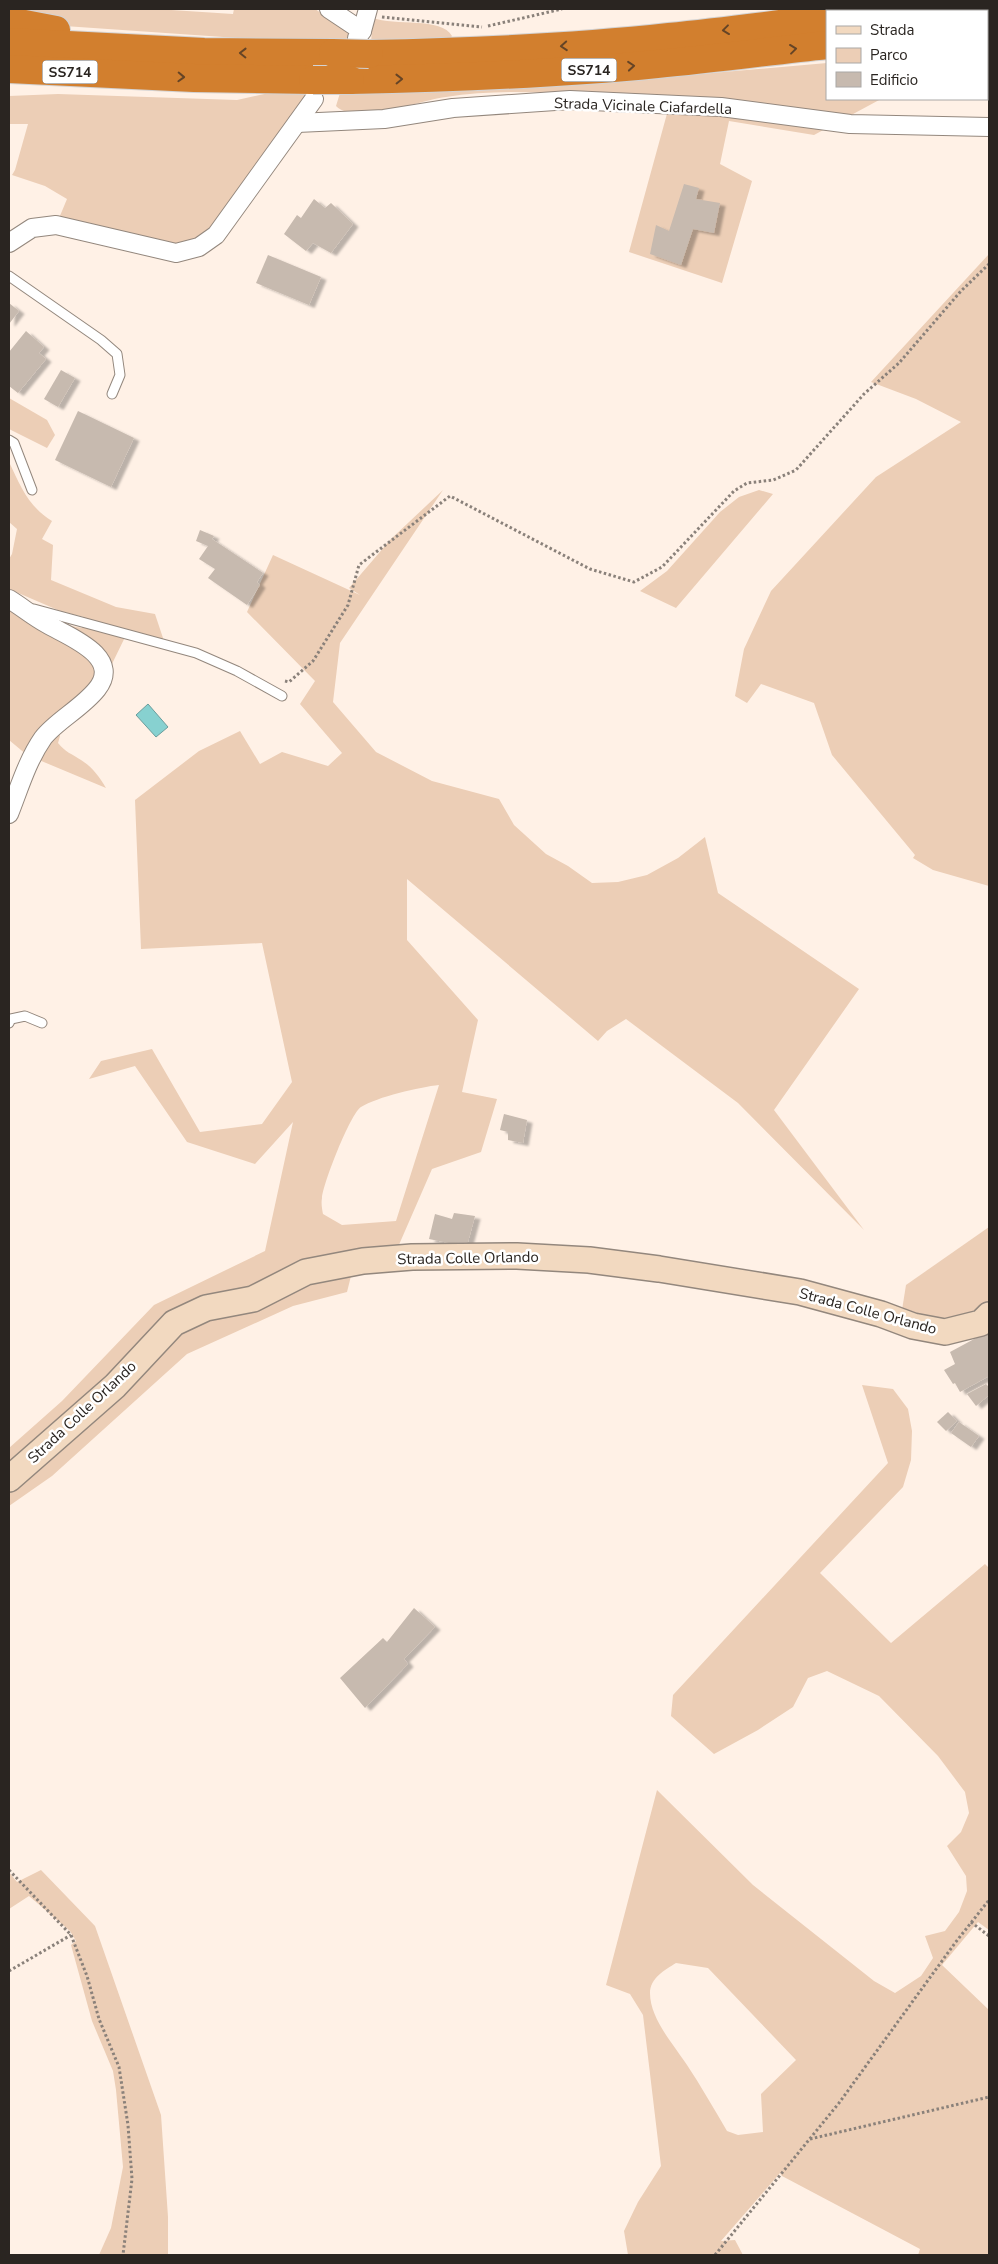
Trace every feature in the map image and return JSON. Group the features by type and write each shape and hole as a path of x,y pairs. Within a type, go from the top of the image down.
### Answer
{"highway":[{"name":"SS714","path":"9,42 118,48 355,45 472,52 597,44 826,18"},
{"path":"9,21 48,29 96,34 118,48"},
{"name":"SS714","path":"9,69 132,75 314,90 350,80 447,78 583,70 657,64 826,45"},
{"path":"9,87 32,85 106,88 132,75"}],"street":[{"path":"329,9 355,45"},
{"path":"355,45 367,11"},
{"path":"9,242 32,228 56,225 176,253 199,247 216,235 297,123 314,90"},
{"name":"Strada Vicinale Ciafardella","path":"297,123 384,119 452,108 570,100 721,107 850,124 989,127"},
{"path":"9,814 30,760 44,737 86,701 98,688 102,676 102,664 84,643 47,624 14,602"},
{"name":"Strada Colle Orlando","path":"9,1479 116,1386 174,1323 206,1308 253,1299 306,1272 363,1261 412,1257 517,1256 589,1260 659,1268 800,1292 881,1314 913,1326 945,1332 981,1323 989,1315"}],"lane":[{"path":"9,276 101,340 117,354 120,375 112,394"},
{"path":"9,440 14,443 32,490"},
{"path":"14,602 196,653 237,671 282,696"},
{"path":"9,1023 11,1019 25,1016 42,1023"}],"path":[{"path":"367,11 385,18 485,27 562,9"},
{"path":"277,680 289,682 313,661 348,605 360,566 450,496 590,568 634,582 662,567 734,491 746,482 773,480 796,470 864,394 899,363 961,291 989,264"},
{"path":"9,1870 71,1935 87,1976 99,2019 119,2067 128,2125 132,2179 123,2255"},
{"path":"715,2255 839,2103 989,1900"},
{"path":"971,1922 989,1936"},
{"path":"9,1971 71,1935"},
{"path":"810,2139 989,2097"}],"green space":[{"path":"9,9 156,9 233,14 234,9 315,9 351,33 345,41 296,42 50,25"},
{"path":"373,18 438,26 447,30 452,36 449,40 371,42"},
{"path":"826,63 826,100 879,100 814,135 729,121 720,164 752,181 722,283 629,252 668,110 580,95 522,92 446,97 373,113 345,111 336,106 340,93 562,86"},
{"path":"269,93 309,93 224,221 197,240 177,248 57,223 67,199 45,186 12,175 28,124 9,124 9,96 58,94 237,100"},
{"path":"989,254 989,886 933,870 913,858 915,855 832,755 814,703 761,684 747,703 735,696 744,649 771,591 876,477 961,422 916,399 871,382"},
{"path":"9,398 47,420 55,435 47,448 9,429"},
{"path":"9,462 31,502 52,521 42,539 53,545 51,580 116,607 155,614 164,641 128,631 110,668 52,721 60,736 58,743 66,751 89,766 106,788 27,755 9,740 9,601 66,625 82,628 84,617 60,611 9,589 9,559 12,554 17,529 9,522"},
{"path":"443,490 340,643 333,702 376,752 432,781 499,799 514,825 546,854 568,866 592,883 618,882 647,875 678,858 705,837 718,893 859,989 774,1110 864,1230 738,1103 626,1019 607,1031 598,1041 407,879 407,940 478,1020 462,1092 497,1099 481,1152 432,1169 398,1247 204,1305 61,1422 9,1469 9,1448 62,1401 154,1305 265,1251 293,1122 255,1164 187,1142 135,1066 89,1079 101,1061 152,1049 200,1132 262,1124 292,1082 262,943 141,949 135,800 199,751 240,731 260,764 282,752 328,766 342,753 300,704 315,681 247,612 273,555 360,595 349,588 391,539","holes":["439,1085 396,1221 342,1225 323,1214 322,1200 327,1179 350,1122 361,1107 399,1093"]},
{"path":"759,490 773,494 676,608 640,591 667,571 720,512 739,497"},
{"path":"989,1227 989,1302 966,1318 938,1323 902,1310 906,1285"},
{"path":"353,1268 347,1292 293,1306 187,1354 52,1476 9,1506 9,1488 180,1334 198,1322 299,1282"},
{"path":"862,1385 893,1389 908,1409 912,1431 911,1460 903,1487 820,1573 891,1643 985,1564 989,1568 989,1930 978,1922 942,1965 989,2010 989,2255 918,2255 920,2249 782,2176 780,2173 721,2241 735,2240 743,2255 628,2255 624,2231 638,2202 661,2166 643,2015 630,1994 606,1985 657,1790 753,1885 874,1981 895,1993 921,1976 933,1958 925,1936 945,1931 959,1912 967,1891 966,1876 947,1846 961,1832 969,1813 965,1792 938,1756 879,1696 827,1671 808,1678 793,1707 758,1730 714,1754 671,1716 673,1695 888,1463","holes":["676,1963 708,1968 796,2060 761,2094 763,2132 738,2135 727,2131 658,2022 654,2012 651,2003 651,1988 655,1979 663,1972"]},
{"path":"41,1870 95,1926 161,2115 168,2217 168,2255 99,2255 111,2228 123,2167 116,2090 113,2071 92,2021 71,1945 76,1941 70,1931 29,1896 9,1909 9,1872 17,1882"}],"water":[{"path":"148,704 168,727 156,737 136,715"}],"building":[{"path":"684,184 699,188 696,199 720,203 714,233 693,229 681,265 650,254 656,225 669,231"},
{"path":"314,199 325,208 331,203 353,224 331,253 313,243 306,251 284,234 297,215 301,218"},
{"path":"268,255 321,277 309,305 256,283"},
{"path":"9,303 19,311 9,324"},
{"path":"26,331 44,347 39,353 46,359 18,393 9,386 9,352"},
{"path":"61,370 75,378 58,407 44,399"},
{"path":"78,411 134,438 111,487 55,460"},
{"path":"200,530 214,536 212,539 263,573 257,582 260,585 247,605 208,578 215,569 199,559 208,546 196,541"},
{"path":"504,1114 527,1120 523,1143 508,1140 508,1132 500,1130"},
{"path":"454,1213 475,1216 468,1242 449,1243 429,1239 435,1214 452,1219"},
{"path":"989,1331 989,1376 960,1392 944,1370 955,1364 950,1352"},
{"path":"986,1384 989,1387 989,1395 976,1406 967,1394"},
{"path":"948,1412 957,1421 946,1431 937,1422"},
{"path":"959,1422 979,1436 971,1447 951,1433"},
{"path":"414,1608 435,1627 404,1659 408,1664 365,1708 340,1678 383,1638 387,1642"}]}
